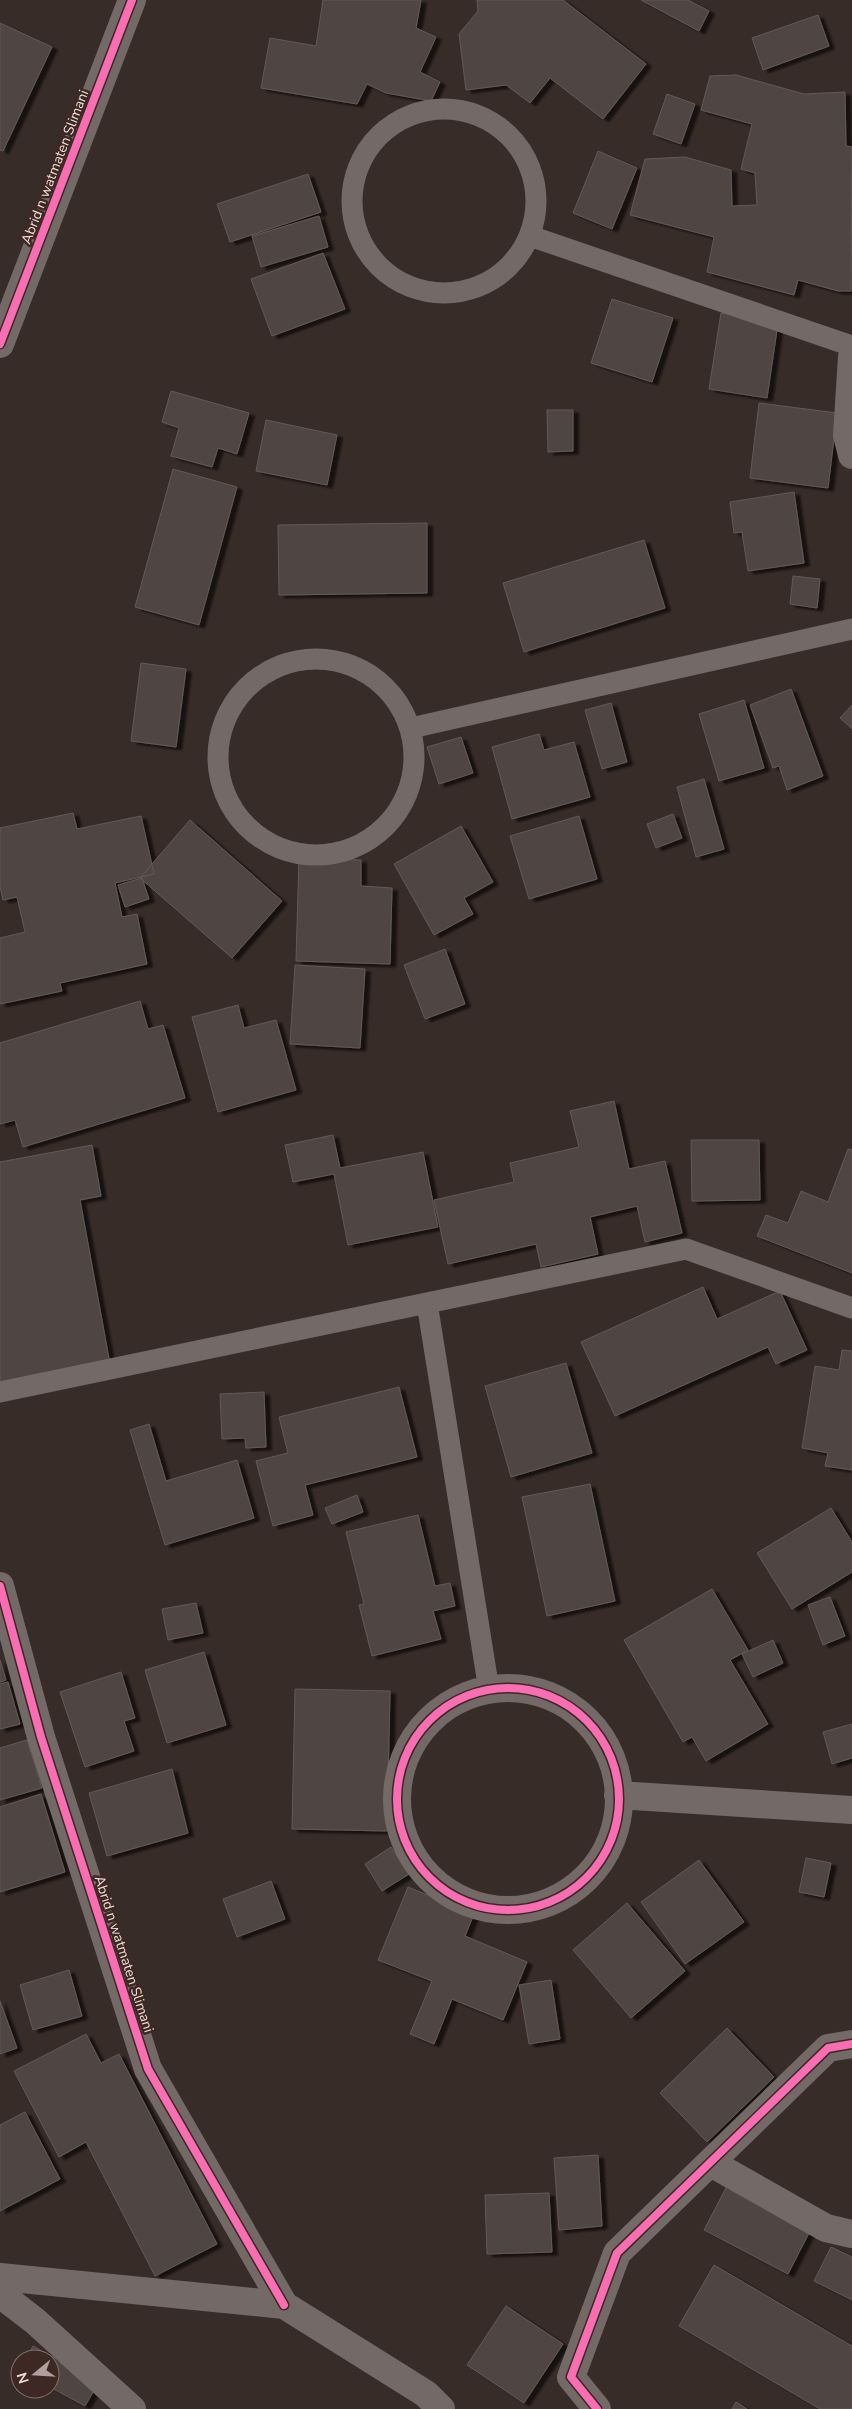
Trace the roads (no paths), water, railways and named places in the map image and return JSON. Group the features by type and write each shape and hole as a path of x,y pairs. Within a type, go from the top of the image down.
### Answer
{"street":[{"name":"Abrid n watmaten Slimani","path":"0,344 132,0"},
{"path":"852,357 847,435 852,455"},
{"name":"Abrid n watmaten Slimani","path":"0,1586 41,1737 148,2069 284,2305"},
{"path":"513,1687 548,1695 578,1713 602,1740 616,1772 619,1808 610,1842 592,1873 564,1895 532,1908 493,1910 457,1899 426,1876 406,1844 396,1807 400,1768 417,1734 443,1707 478,1691 489,1690 513,1687"},
{"path":"618,1795 852,1810"},
{"path":"597,2409 571,2377 617,2254 828,2048 852,2044"},
{"path":"711,2163 826,2228 852,2234"},
{"path":"0,2277 284,2305 426,2394 441,2409"},
{"path":"0,2294 35,2321 132,2409"}],"lane":[{"path":"436,108 468,110 496,124 519,146 533,174 537,205 530,236 515,262 492,281 464,292 435,293 407,286 381,270 363,247 352,219 352,189 360,159 379,133 405,116 436,108"},
{"path":"530,236 852,346"},
{"path":"411,728 852,630"},
{"path":"316,658 348,662 375,677 392,694 411,728 415,762 408,795 389,823 363,844 331,855 298,854 266,842 241,820 224,792 218,760 221,729 235,700 257,677 285,663 316,658"},
{"path":"0,1392 686,1249 852,1308"},
{"path":"427,1303 489,1690"}]}
